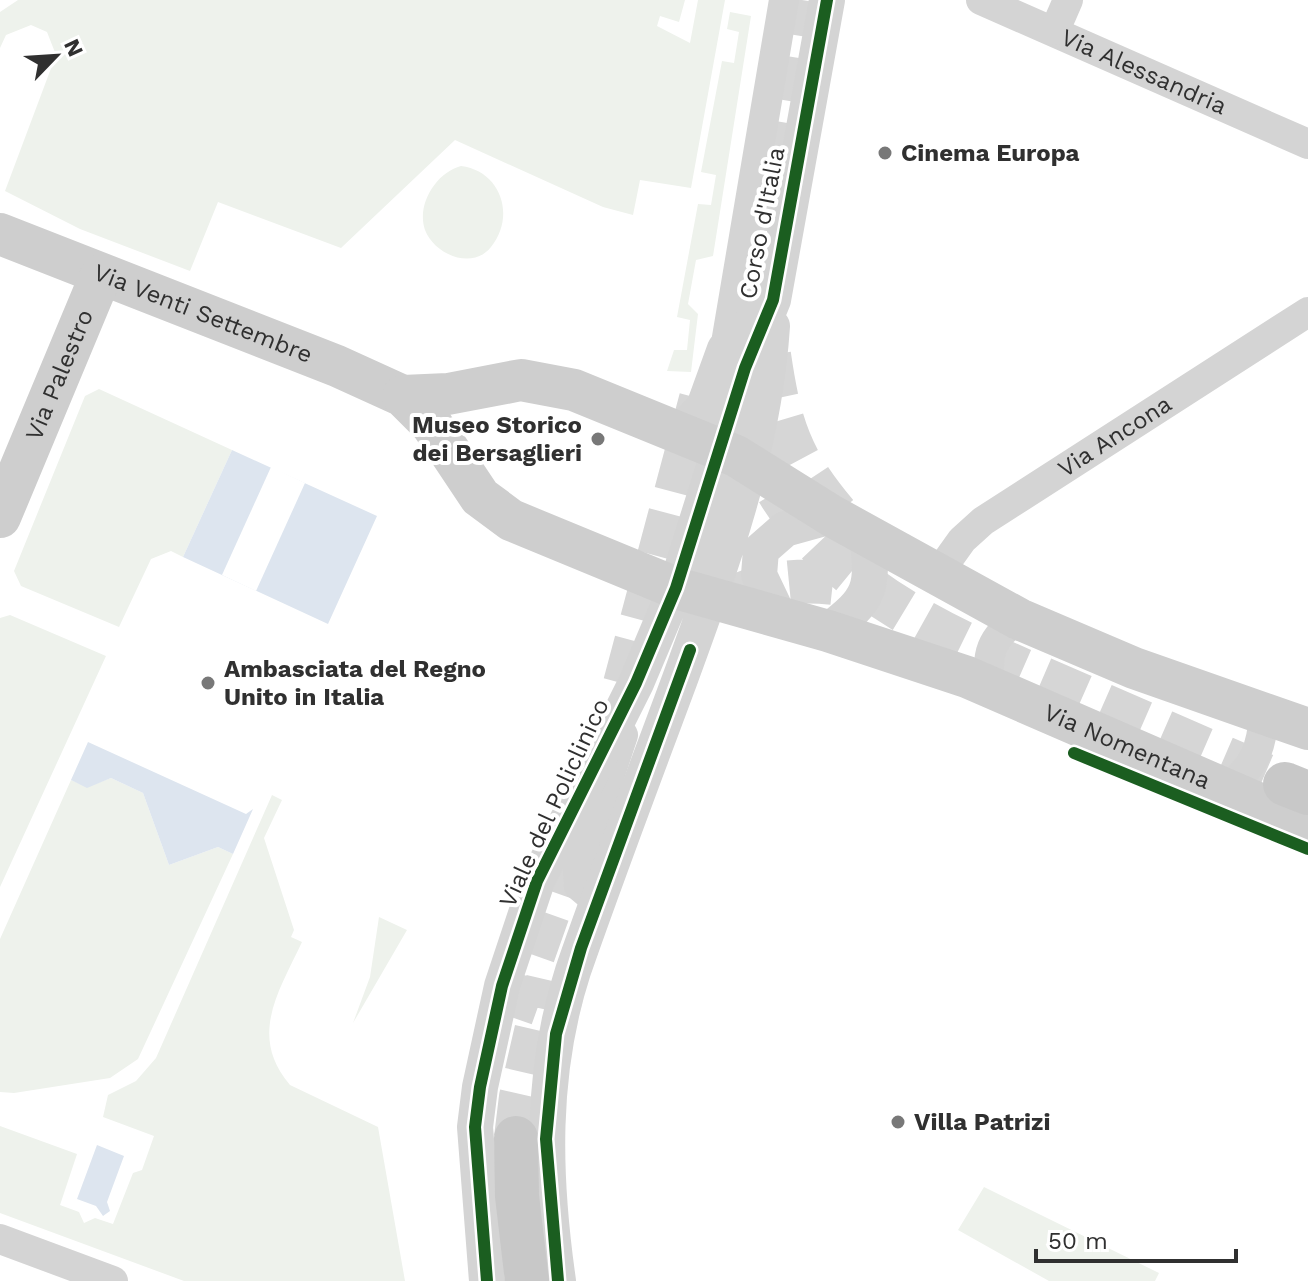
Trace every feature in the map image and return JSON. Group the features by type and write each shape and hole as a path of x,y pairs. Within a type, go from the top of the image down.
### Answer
{"main road":[{"name":"Via Venti Settembre","path":"0,234 337,366 403,396 432,425 467,481 485,503 511,520 692,593 779,617"},
{"name":"Via Palestro","path":"0,517 101,275"},
{"name":"Via Venti Settembre","path":"403,396 448,394 502,382 537,380 574,390 736,457 1001,611"},
{"path":"1001,611 1134,668 1264,713 1301,766"},
{"path":"779,617 828,631"},
{"name":"Via Nomentana","path":"828,631 991,686 1308,825"},
{"path":"512,1137 527,1281"}],"street":[{"name":"Corso d'Italia","path":"680,432 704,407 725,349 784,0"},
{"name":"Corso d'Italia","path":"725,349 773,300 827,0"},
{"name":"Via Alessandria","path":"981,0 1308,144"},
{"path":"1055,30 1068,0"},
{"path":"692,593 736,457 768,384 773,300"},
{"name":"Via Ancona","path":"937,575 962,540 983,521 1308,312"},
{"path":"779,617 759,575 761,550 785,529 850,525 869,590 858,607 828,631"},
{"name":"Viale del Policlinico","path":"487,1281 512,1137 556,1034 569,982 690,650 692,593"},
{"name":"Viale del Policlinico","path":"558,1281 512,1137 489,1042 527,906 560,831 636,683 692,593"},
{"path":"991,686 989,651 999,635 1001,611"},
{"name":"Viale del Policlinico","path":"598,902 579,886 578,871 614,765 636,683"},
{"path":"1223,790 1245,774 1258,756 1264,713"},
{"path":"0,1239 113,1281"}],"shaded area":[{"path":"18,0 685,0 679,22 660,16 657,26 690,43 698,0 725,0 691,188 640,180 633,215 603,207 455,140 341,248 218,202 190,271 80,229 5,191 56,55 47,32 31,25 6,35 0,48 0,12"},
{"path":"730,12 751,16 713,256 696,260 688,304 698,314 691,372 667,371 674,350 687,350 690,320 677,317 698,204 711,205 716,175 701,172 722,61 734,63 739,32 727,29"},
{"path":"461,166 486,176 495,186 503,209 499,235 491,247 474,258 454,256 436,246 425,230 423,220 423,210 431,190 444,175"},
{"path":"99,389 232,450 183,557 171,551 151,559 119,627 21,586 14,571 85,396"},
{"path":"232,450 377,516 328,624 183,557"},
{"path":"10,615 106,656 0,887 0,618"},
{"path":"88,742 246,814 253,809 233,854 218,847 169,865 143,793 111,778 87,788 71,780"},
{"path":"111,778 143,793 169,865 218,847 233,854 138,1059 110,1078 14,1093 0,1092 0,939 71,780 87,787"},
{"path":"272,795 282,800 264,838 294,930 291,937 302,942 277,996 269,1031 271,1049 290,1085 378,1127 405,1281 184,1281 0,1213 0,1126 77,1154 60,1205 79,1212 84,1223 95,1218 113,1224 133,1173 142,1170 154,1136 103,1117 108,1095 136,1081 156,1058"},
{"path":"379,917 407,930 353,1023 370,977"},
{"path":"97,1145 124,1156 107,1202 110,1211 103,1216 96,1206 77,1199"},
{"path":"984,1187 1159,1273 1155,1281 1049,1281 958,1230"}],"pier":[{"path":"271,467 305,483 256,591 222,575"}],"tunnel":[{"path":"734,359 757,275 802,0"},
{"path":"769,355 778,405 791,445 811,482 843,522"},
{"path":"625,684 701,399"},
{"path":"778,491 805,529 837,562 873,591 912,616 996,658 1285,784"},
{"path":"726,601 781,583 835,583 873,590"},
{"path":"511,1017 584,811"},
{"path":"516,1138 521,1097 548,980"}],"cycle path":[{"path":"487,1281 475,1127 480,1087 502,986 537,881 636,683 676,588 745,368 773,300 827,0"},
{"path":"558,1281 546,1139 556,1034 581,948 690,650"},
{"path":"1074,753 1308,849"}],"place":[{"name":"Cinema Europa","path":"885,153"},
{"name":"Museo Storico dei Bersaglieri","path":"598,439"},
{"name":"Ambasciata del Regno Unito in Italia","path":"208,683"},
{"name":"Villa Patrizi","path":"898,1122"}]}
